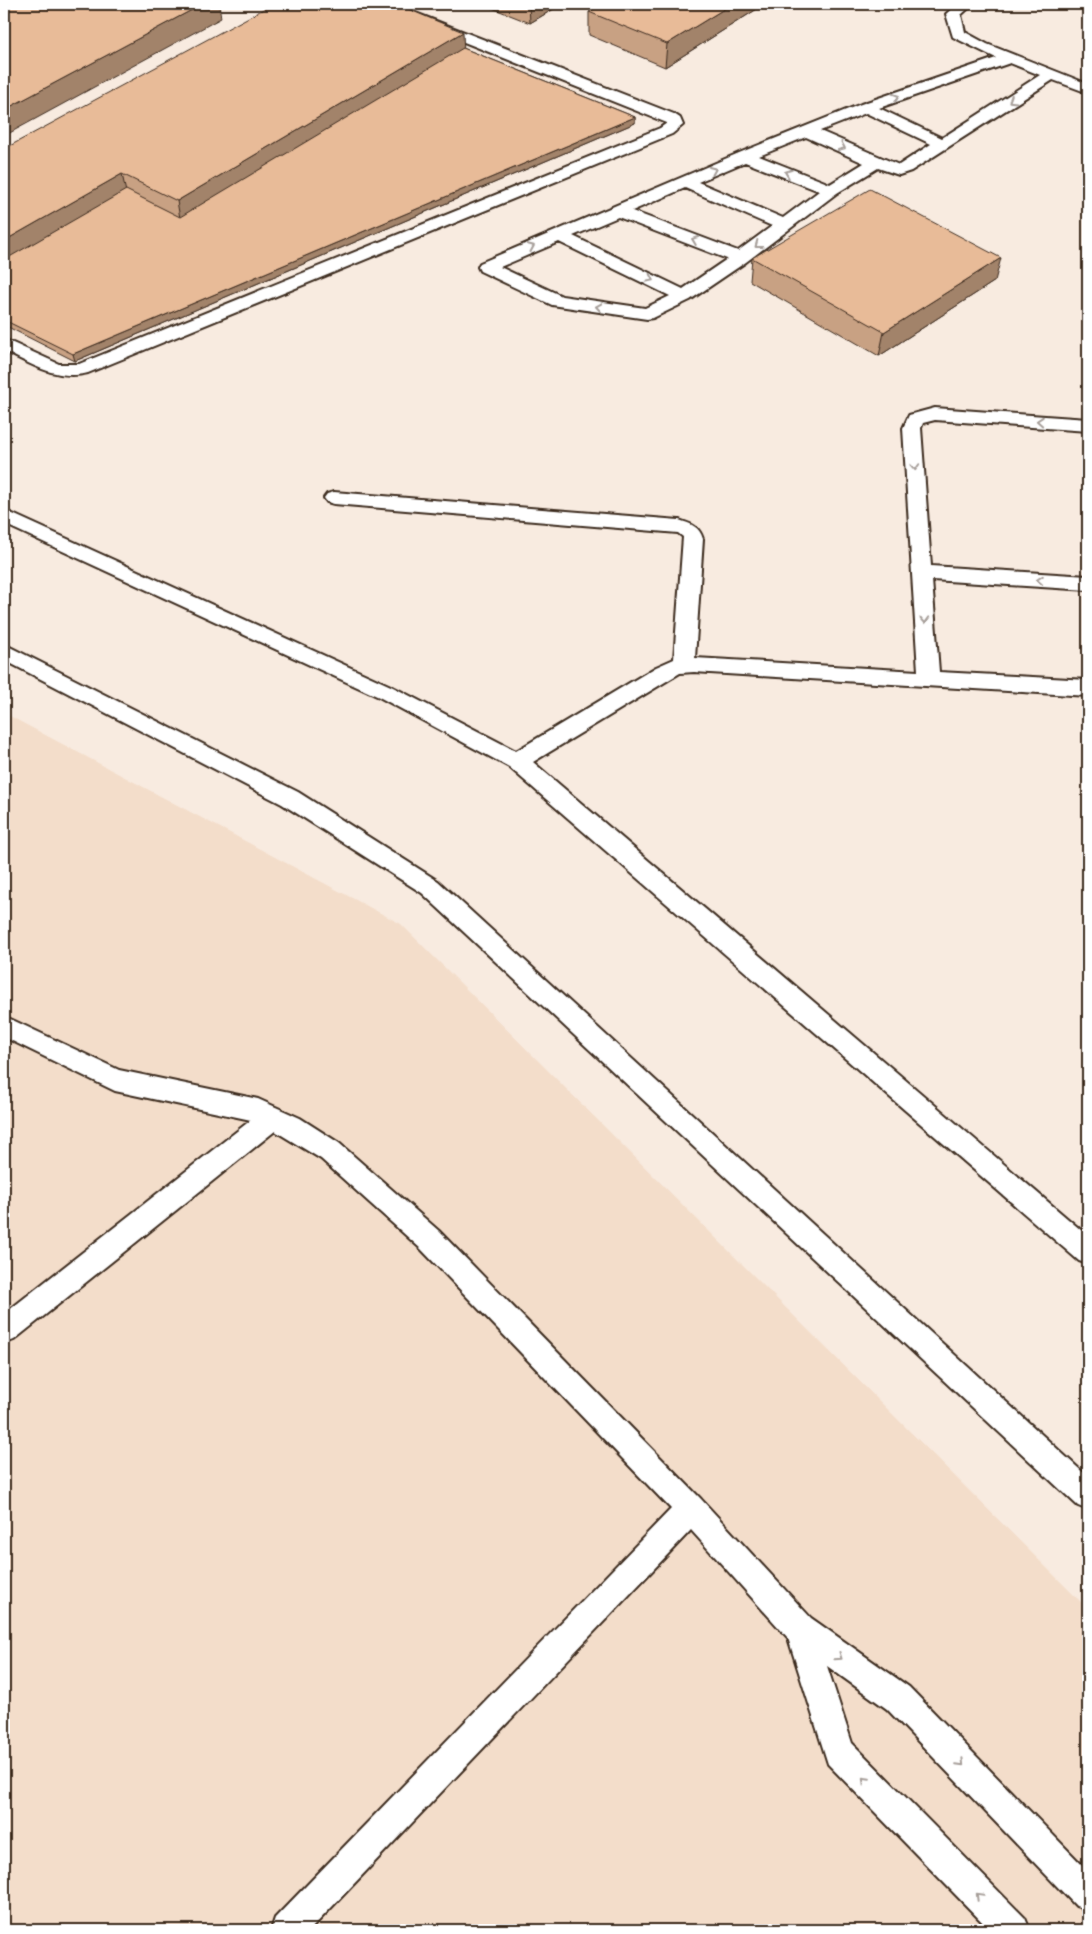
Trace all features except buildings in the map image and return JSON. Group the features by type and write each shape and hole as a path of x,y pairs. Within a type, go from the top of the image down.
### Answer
{"lane":[{"path":"9,350 54,368 71,371 82,369 675,125 675,121 669,117 381,4"},
{"path":"966,4 953,14 958,34 982,47 1088,89"},
{"path":"876,162 831,190 740,258 684,296 647,314 558,301 486,267 745,156 866,107 1011,58"},
{"path":"808,132 899,170 906,168 1053,74"},
{"path":"866,107 943,144"},
{"path":"745,156 831,190"},
{"path":"686,182 784,225"},
{"path":"618,211 740,258"},
{"path":"559,235 684,296"},
{"path":"929,678 912,428 916,419 934,414 1088,425"},
{"path":"334,498 678,527 687,530 692,534 693,539 684,665"},
{"path":"4,516 386,692 517,761 1088,1252"},
{"path":"922,572 1088,583"},
{"path":"4,651 290,798 430,887 1088,1496"},
{"path":"517,761 662,672 684,665 1088,688"},
{"path":"4,1026 115,1080 249,1107 291,1126 330,1151 430,1240 692,1509 800,1629 898,1698 1088,1894"},
{"path":"4,1331 272,1118"},
{"path":"287,1930 692,1509"},
{"path":"800,1629 839,1754 1013,1930"}],"shaded area":[{"path":"4,713 401,924 1088,1609 1088,1930 4,1930"}]}
